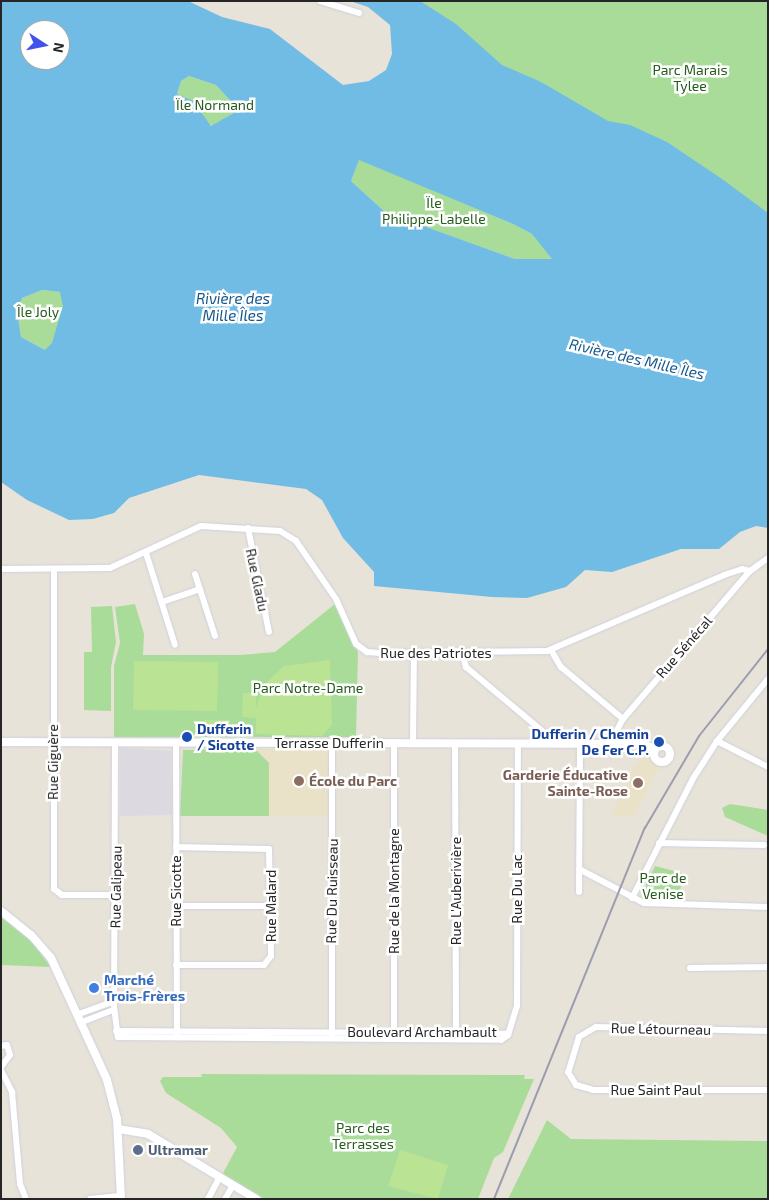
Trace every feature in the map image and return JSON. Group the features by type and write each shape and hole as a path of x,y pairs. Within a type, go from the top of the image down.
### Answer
{"street":[{"path":"320,1 360,13"},
{"name":"Rue des Patriotes","path":"1,569 108,568 146,553 201,526 280,531 292,537 343,610 358,646 374,653 551,650 724,575 742,569 750,571"},
{"name":"Rue Gladu","path":"248,528 268,632"},
{"path":"146,553 175,645"},
{"name":"Rue Sénécal","path":"610,744 623,719 750,571 768,558"},
{"name":"Rue Giguère","path":"54,570 54,891 62,895 115,895"},
{"path":"195,574 215,636"},
{"path":"162,602 200,589"},
{"path":"551,650 561,666 623,719"},
{"path":"413,743 414,653"},
{"path":"462,653 466,667 540,730 547,744"},
{"path":"632,898 659,843 717,741 768,679"},
{"path":"717,741 768,767"},
{"name":"Terrasse Dufferin","path":"1,742 645,744 654,749"},
{"name":"Rue Galipeau","path":"116,742 114,1002 116,1031"},
{"name":"Rue Sicotte","path":"176,743 177,1038"},
{"name":"Rue Du Ruisseau","path":"332,743 332,1035"},
{"name":"Rue de la Montagne","path":"394,743 394,1036"},
{"name":"Rue L'Auberivière","path":"456,743 456,1039"},
{"name":"Rue Du Lac","path":"508,1034 517,1006 518,744"},
{"path":"580,744 580,892"},
{"path":"659,843 764,845"},
{"name":"Rue Malard","path":"176,847 268,848 270,906 270,958 267,964 176,965"},
{"path":"579,869 632,898 662,905 768,907"},
{"path":"176,906 270,906"},
{"path":"1,911 47,953 82,1022 110,1088 118,1129 121,1198 90,1199"},
{"path":"690,968 768,967"},
{"path":"78,1014 114,1002"},
{"path":"82,1022 114,1010"},
{"name":"Rue Létourneau","path":"570,1057 579,1037 596,1027 768,1031"},
{"name":"Boulevard Archambault","path":"332,1035 263,1039 120,1038 116,1031 263,1031 501,1040 508,1034"},
{"path":"263,1031 263,1039"},
{"name":"Boulevard Archambault","path":"394,1036 456,1032 508,1034"},
{"path":"1,1046 7,1045 10,1055 1,1069 12,1092 20,1184 26,1199"},
{"name":"Rue Saint Paul","path":"570,1057 570,1079 576,1085 594,1090 768,1090"},
{"path":"118,1129 148,1134 256,1199"},
{"path":"208,1199 219,1178"},
{"path":"225,1199 232,1186"}],"shaded area":[{"path":"120,748 171,751 172,815 120,816"},
{"name":"École du Parc","path":"255,749 327,749 329,816 269,816 269,763"},
{"name":"Garderie Éducative Sainte-Rose","path":"650,757 660,766 634,817 611,816 632,770 643,758"}],"green space":[{"name":"Parc Marais Tylee","path":"411,1 768,1 768,220 486,59"},
{"name":"Ïle Normand","path":"189,76 216,85 239,110 212,126 177,94 181,81"},
{"name":"Ïle Philippe-Labelle","path":"359,159 513,224 532,234 553,259 515,259 385,212 351,181"},
{"name":"Île Joly","path":"42,290 60,292 91,321 45,350 21,337 17,311 22,298"},
{"name":"Parc Notre-Dame","path":"135,604 144,634 143,655 240,655 275,652 335,604 358,652 356,737 114,737 114,666 120,643 115,607"},
{"path":"112,606 116,642 111,667 111,711 84,710 84,652 92,652 91,607"},
{"path":"330,660 332,725 322,736 256,734 256,718 242,717 243,693 256,693 256,708 263,686 284,666"},
{"path":"134,661 218,662 217,711 133,710"},
{"path":"204,720 230,720 230,733 204,733"},
{"path":"255,749 269,763 269,816 180,816 183,750"},
{"path":"730,804 768,810 768,836 725,817 722,808"},
{"name":"Parc de Venise","path":"655,866 682,873 679,905 662,905 641,895"},
{"path":"1,917 31,941 51,967 1,965"},
{"name":"Parc des Terrasses","path":"201,1074 525,1075 524,1079 534,1079 503,1152 494,1158 478,1199 265,1199 222,1175 237,1147 221,1128 166,1093 160,1081 163,1077 202,1077"},
{"path":"547,1120 571,1139 768,1141 768,1199 508,1199"},
{"path":"400,1150 448,1165 438,1199 388,1186"}],"water":[{"name":"Rivière des Mille Îles","path":"1,1 188,1 222,17 270,29 343,85 369,81 386,70 392,54 390,25 368,7 350,1 420,1 456,24 502,65 541,82 608,121 630,125 667,142 768,213 768,528 756,526 740,532 719,549 681,549 612,572 585,570 566,587 527,598 492,597 374,586 374,572 343,538 322,500 306,489 199,475 129,498 114,513 93,519 69,520 27,500 1,482","holes":["189,76 216,85 239,110 211,126 193,101 177,94 181,81","359,160 513,224 532,234 552,259 515,259 385,212 351,181","42,290 60,292 63,306 52,343 45,350 21,337 17,311 22,298"]}],"railway":[{"path":"494,1199 645,828 699,736 768,649"}],"place":[{"name":"Dufferin / Sicotte","path":"187,737"},
{"name":"Dufferin / Chemin De Fer C.P.","path":"659,742"},
{"name":"École du Parc","path":"299,781"},
{"name":"Garderie Éducative Sainte-Rose","path":"638,783"},
{"name":"Marché Trois-Frères","path":"94,988"},
{"name":"Ultramar","path":"138,1150"}]}
